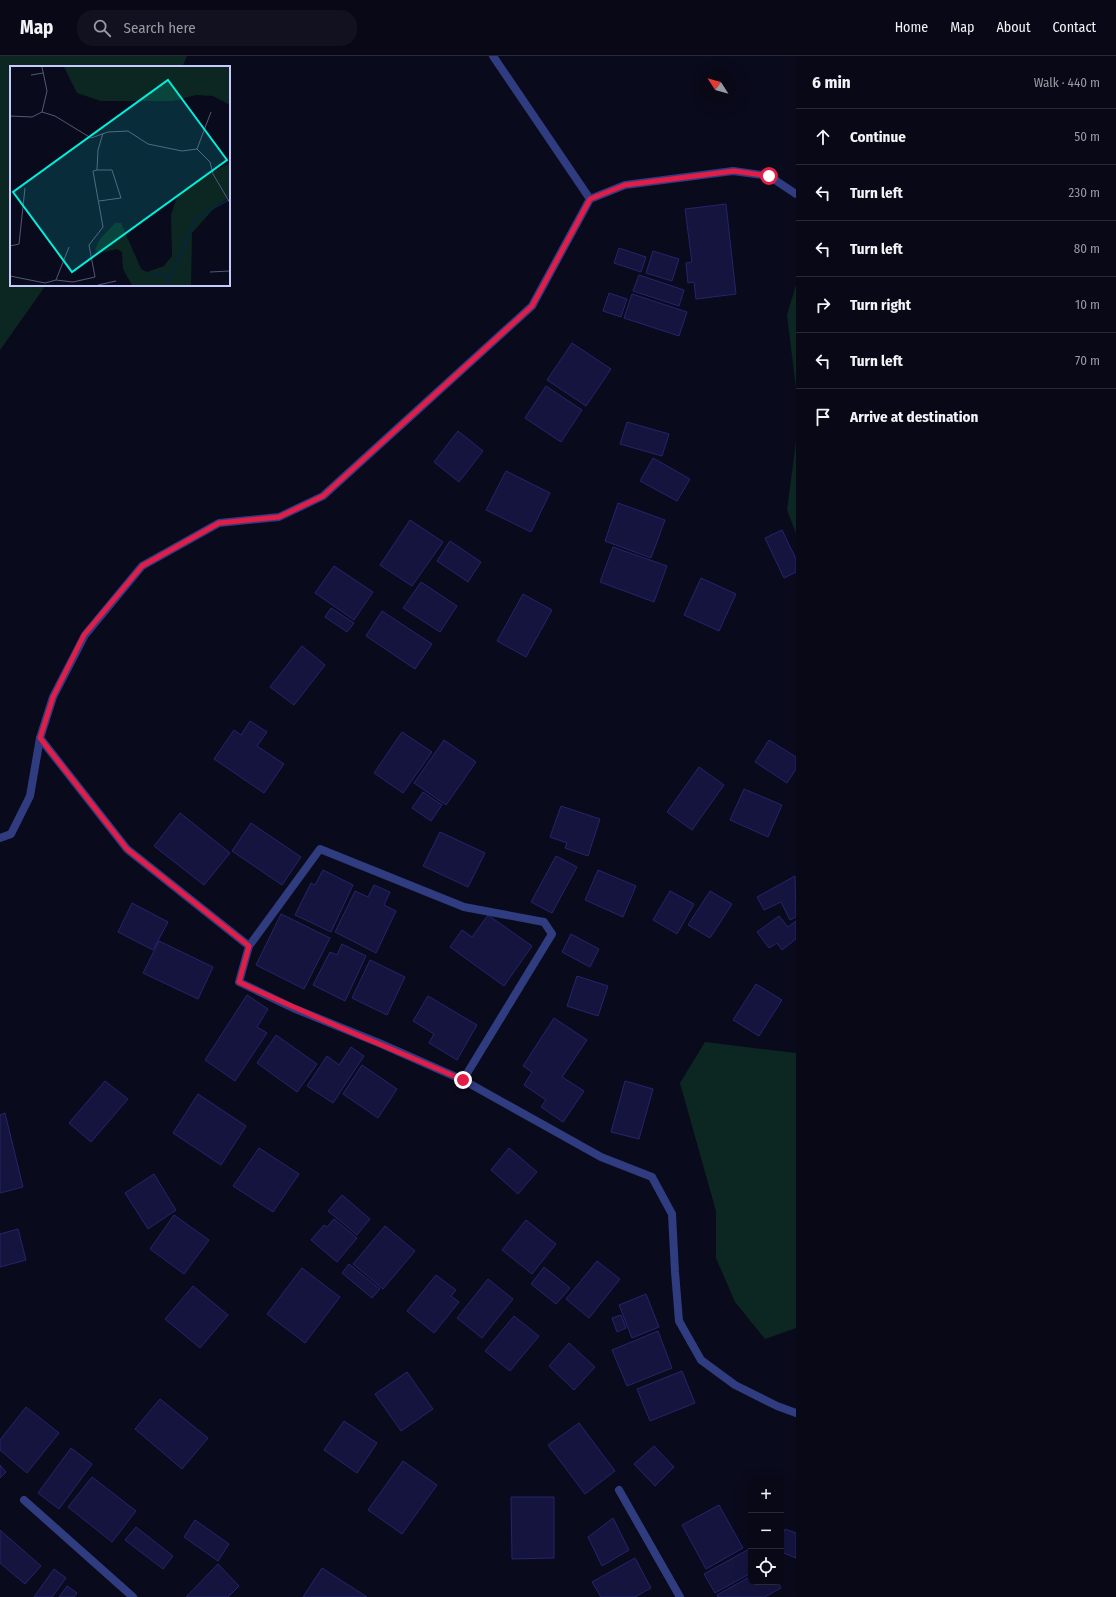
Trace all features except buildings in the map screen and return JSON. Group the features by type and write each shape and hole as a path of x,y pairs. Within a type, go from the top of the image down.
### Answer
{"street":[{"path":"493,56 590,199"},
{"path":"0,838 11,834 30,796 40,738 53,697 84,635 142,566 219,523 279,517 323,496 532,306 590,199 625,185 734,171 769,176 796,194"},
{"path":"40,738 127,849 249,946"},
{"path":"463,1080 552,934 544,922 464,907 320,850 249,946 239,982 293,1008 379,1043 463,1080 601,1157 652,1177 672,1214 679,1321 701,1360 735,1385 777,1406 796,1413"},
{"path":"619,1490 680,1597"},
{"path":"24,1500 133,1597"}],"green space":[{"path":"0,56 187,56 182,66 10,66 10,286 45,286 0,350"},
{"path":"796,285 796,388 787,315"},
{"path":"796,442 796,533 787,510"},
{"path":"705,1042 796,1053 796,1328 765,1339 735,1302 716,1258 716,1211 680,1083"}],"route":[{"path":"463,1080 379,1043 293,1008 239,982 249,946 127,849 40,738 53,697 84,635 142,566 219,523 279,517 323,496 532,306 590,199 625,185 734,171 769,176"}]}
